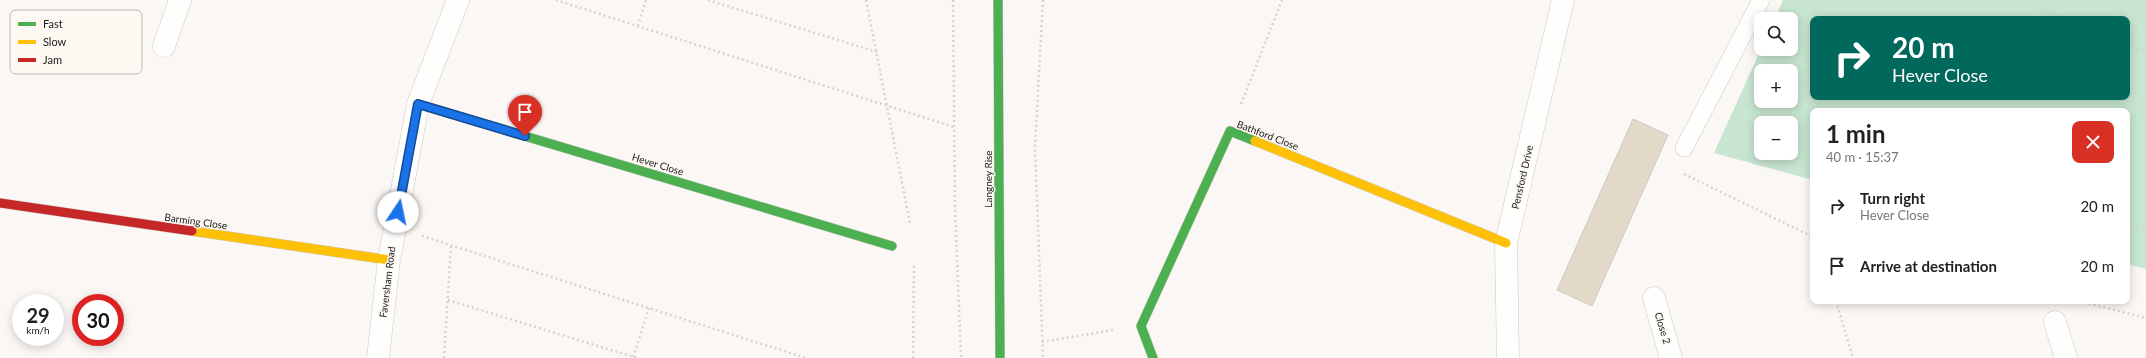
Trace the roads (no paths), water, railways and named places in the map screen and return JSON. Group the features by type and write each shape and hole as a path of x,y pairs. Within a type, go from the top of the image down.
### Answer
{"street":[{"path":"164,46 180,0"},
{"name":"Faversham Road","path":"378,358 389,260 418,104 458,0"},
{"name":"Langney Rise","path":"998,0 1000,358"},
{"name":"Pensford Drive","path":"1508,358 1506,243 1563,0"},
{"name":"Hever Close","path":"418,104 892,246"},
{"name":"Bathford Close","path":"1153,358 1141,326 1230,131 1506,243"},
{"name":"Barming Close","path":"0,203 389,260"},
{"name":"Close 2","path":"1654,298 1672,358"},
{"path":"2055,322 2066,358"}],"lane":[{"path":"1684,148 1761,0"}]}
